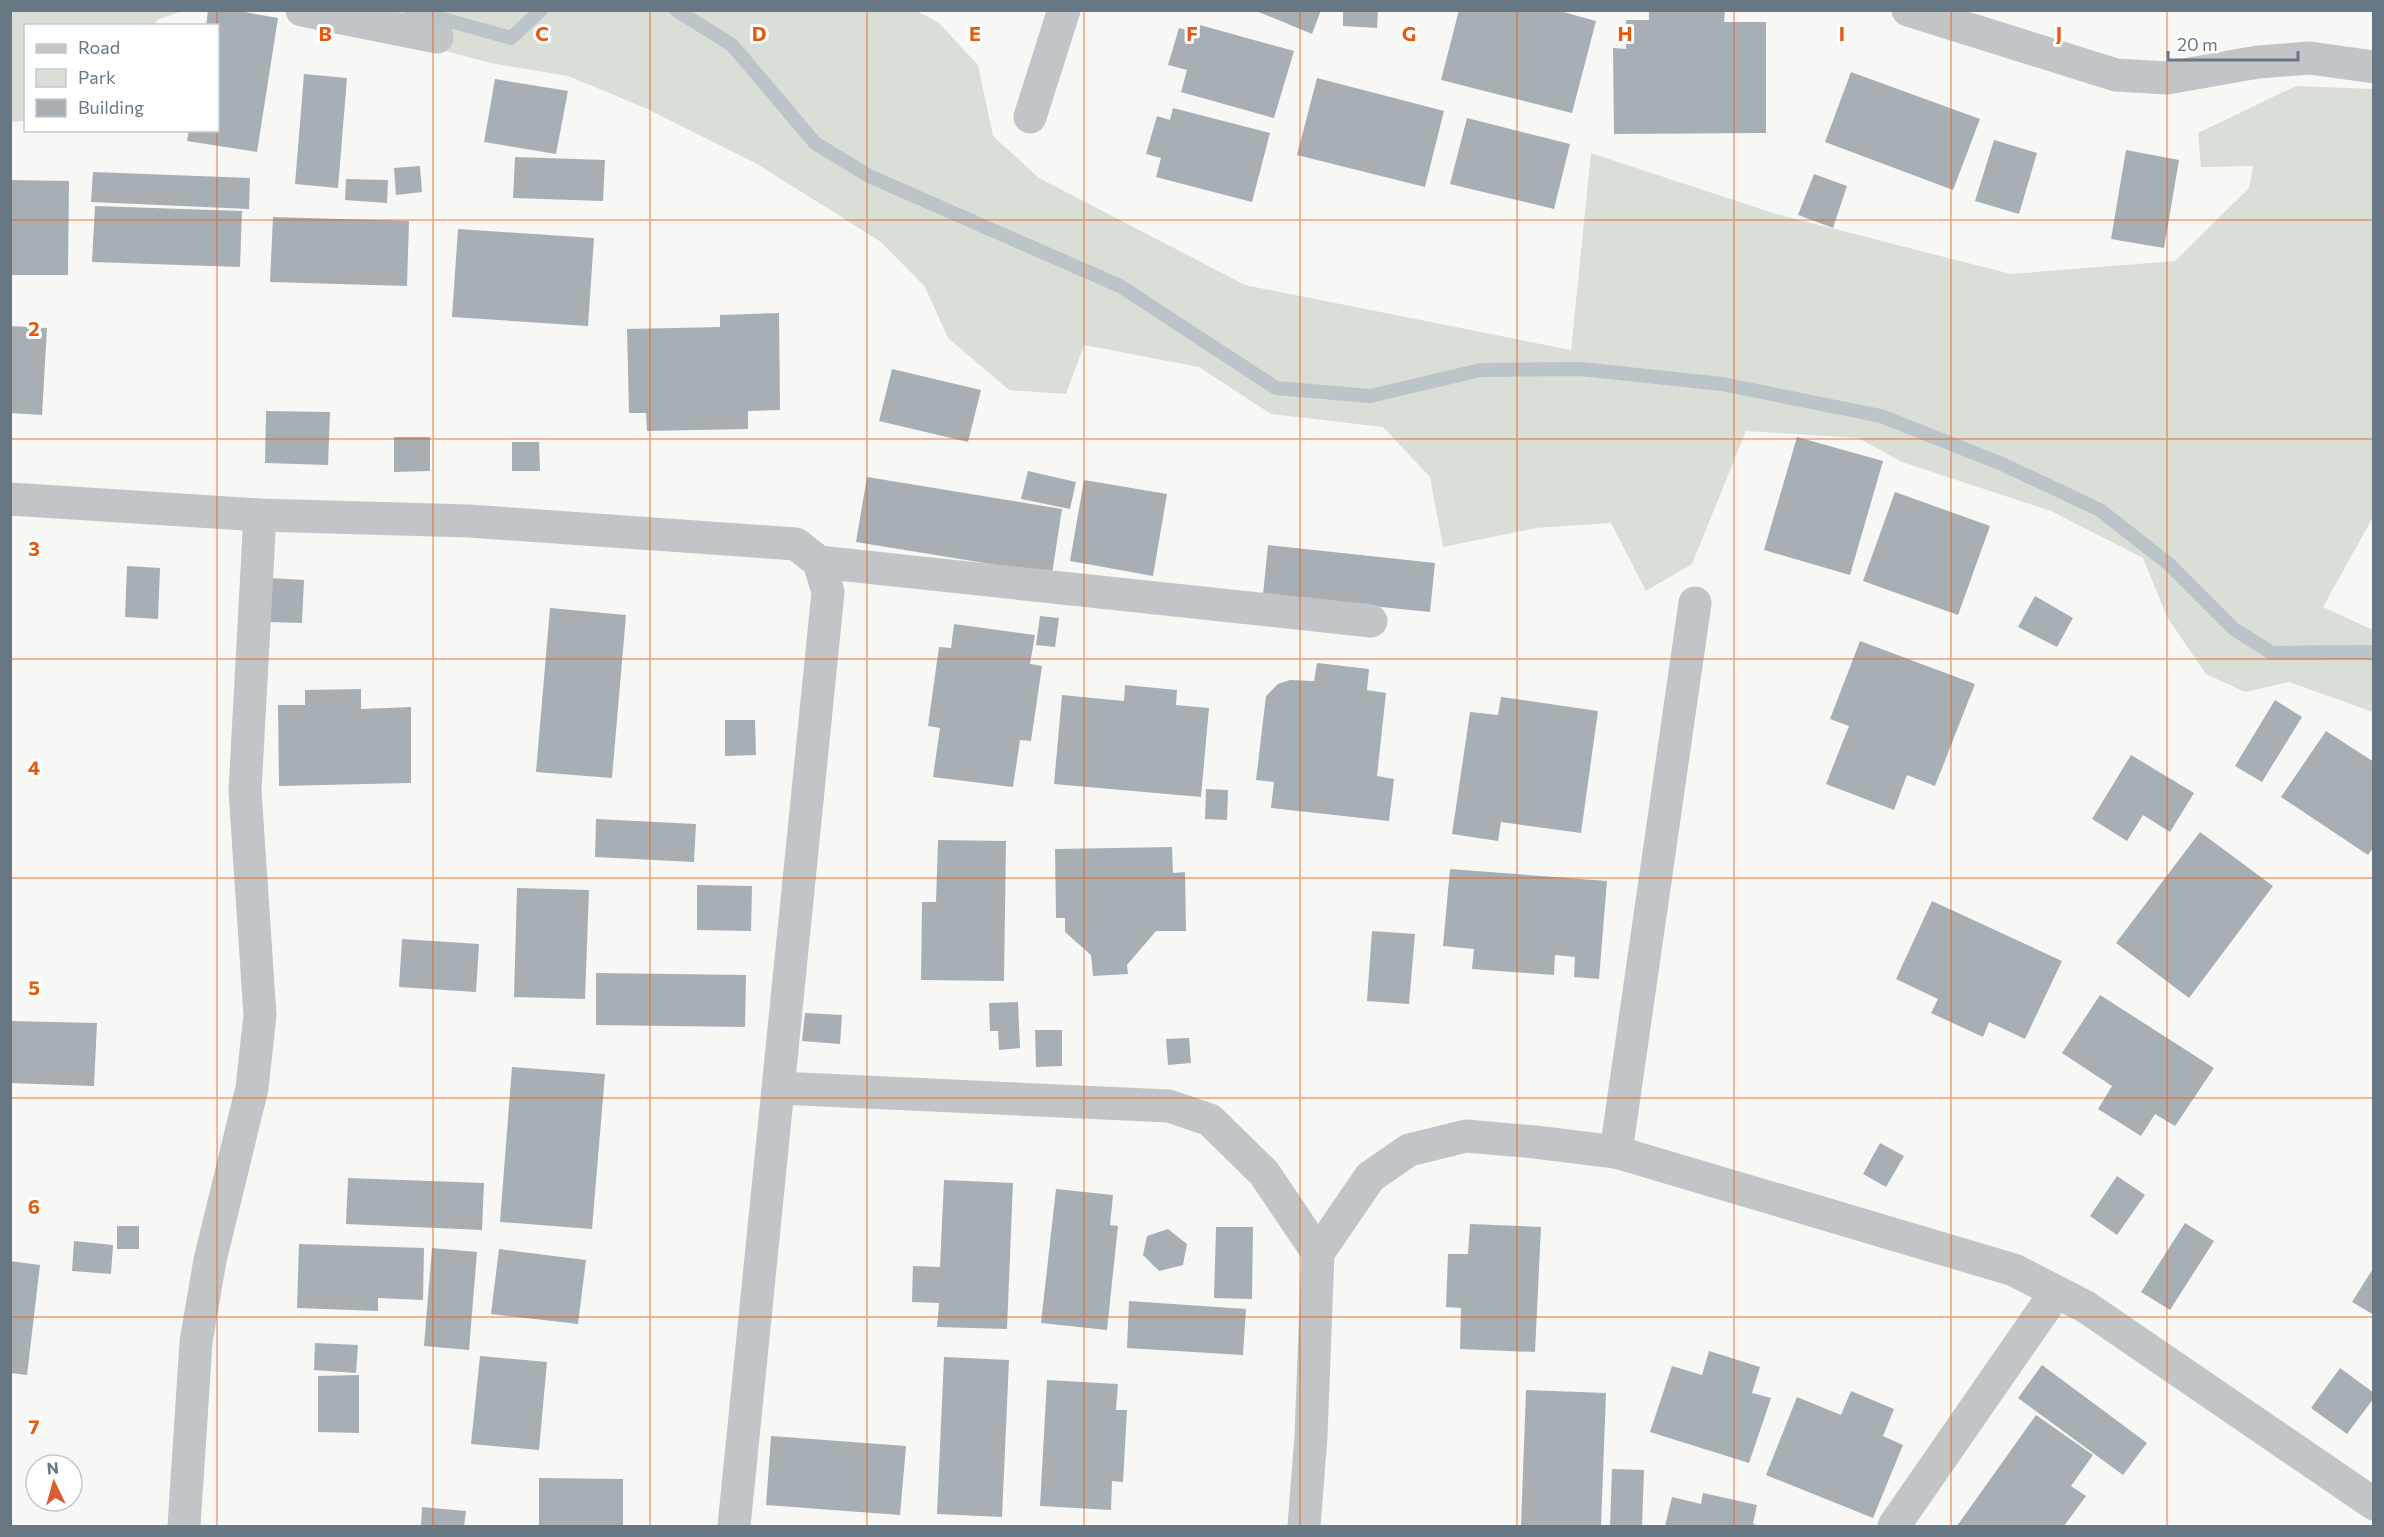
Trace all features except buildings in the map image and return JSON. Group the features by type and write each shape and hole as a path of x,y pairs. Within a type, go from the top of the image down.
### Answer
{"street":[{"path":"302,10 437,37"},
{"path":"1030,117 1064,10"},
{"path":"1908,10 2116,75 2167,78 2258,62 2310,57 2373,67"},
{"path":"10,500 260,514 469,521 796,544 819,562 1371,621"},
{"path":"184,1527 196,1342 210,1260 252,1088 260,1015 245,791 260,514"},
{"path":"734,1527 828,592 819,562"},
{"path":"1616,1152 1695,603"},
{"path":"779,1088 1169,1106 1210,1120 1264,1173 1318,1253"},
{"path":"1304,1527 1311,1436 1318,1253 1370,1177 1409,1150 1466,1136 1616,1152 2014,1270 2086,1307 2373,1504"},
{"path":"1894,1527 2056,1292"}],"green space":[{"path":"11,10 183,10 159,19 155,24 24,24 24,121 11,122"},
{"path":"300,11 917,11 939,23 978,65 993,136 1039,178 1245,285 1571,350 1591,153 1776,214 2011,274 2175,261 2249,188 2253,166 2201,167 2198,133 2296,86 2373,89 2373,517 2323,607 2373,630 2373,712 2289,682 2245,692 2206,674 2167,617 2143,558 2051,511 1902,462 1858,438 1746,431 1692,564 1646,591 1611,523 1536,528 1443,547 1430,477 1383,427 1271,414 1199,367 1084,345 1066,394 1009,390 948,338 925,287 881,242 759,165 645,108 568,76 490,63"}],"waterway":[{"path":"411,10 511,38 541,10"},
{"path":"676,10 732,45 815,143 869,176 1120,286 1276,388 1370,396 1481,370 1581,369 1722,384 1881,416 2002,464 2100,510 2170,565 2234,629 2272,653 2369,652 2374,654"}]}
